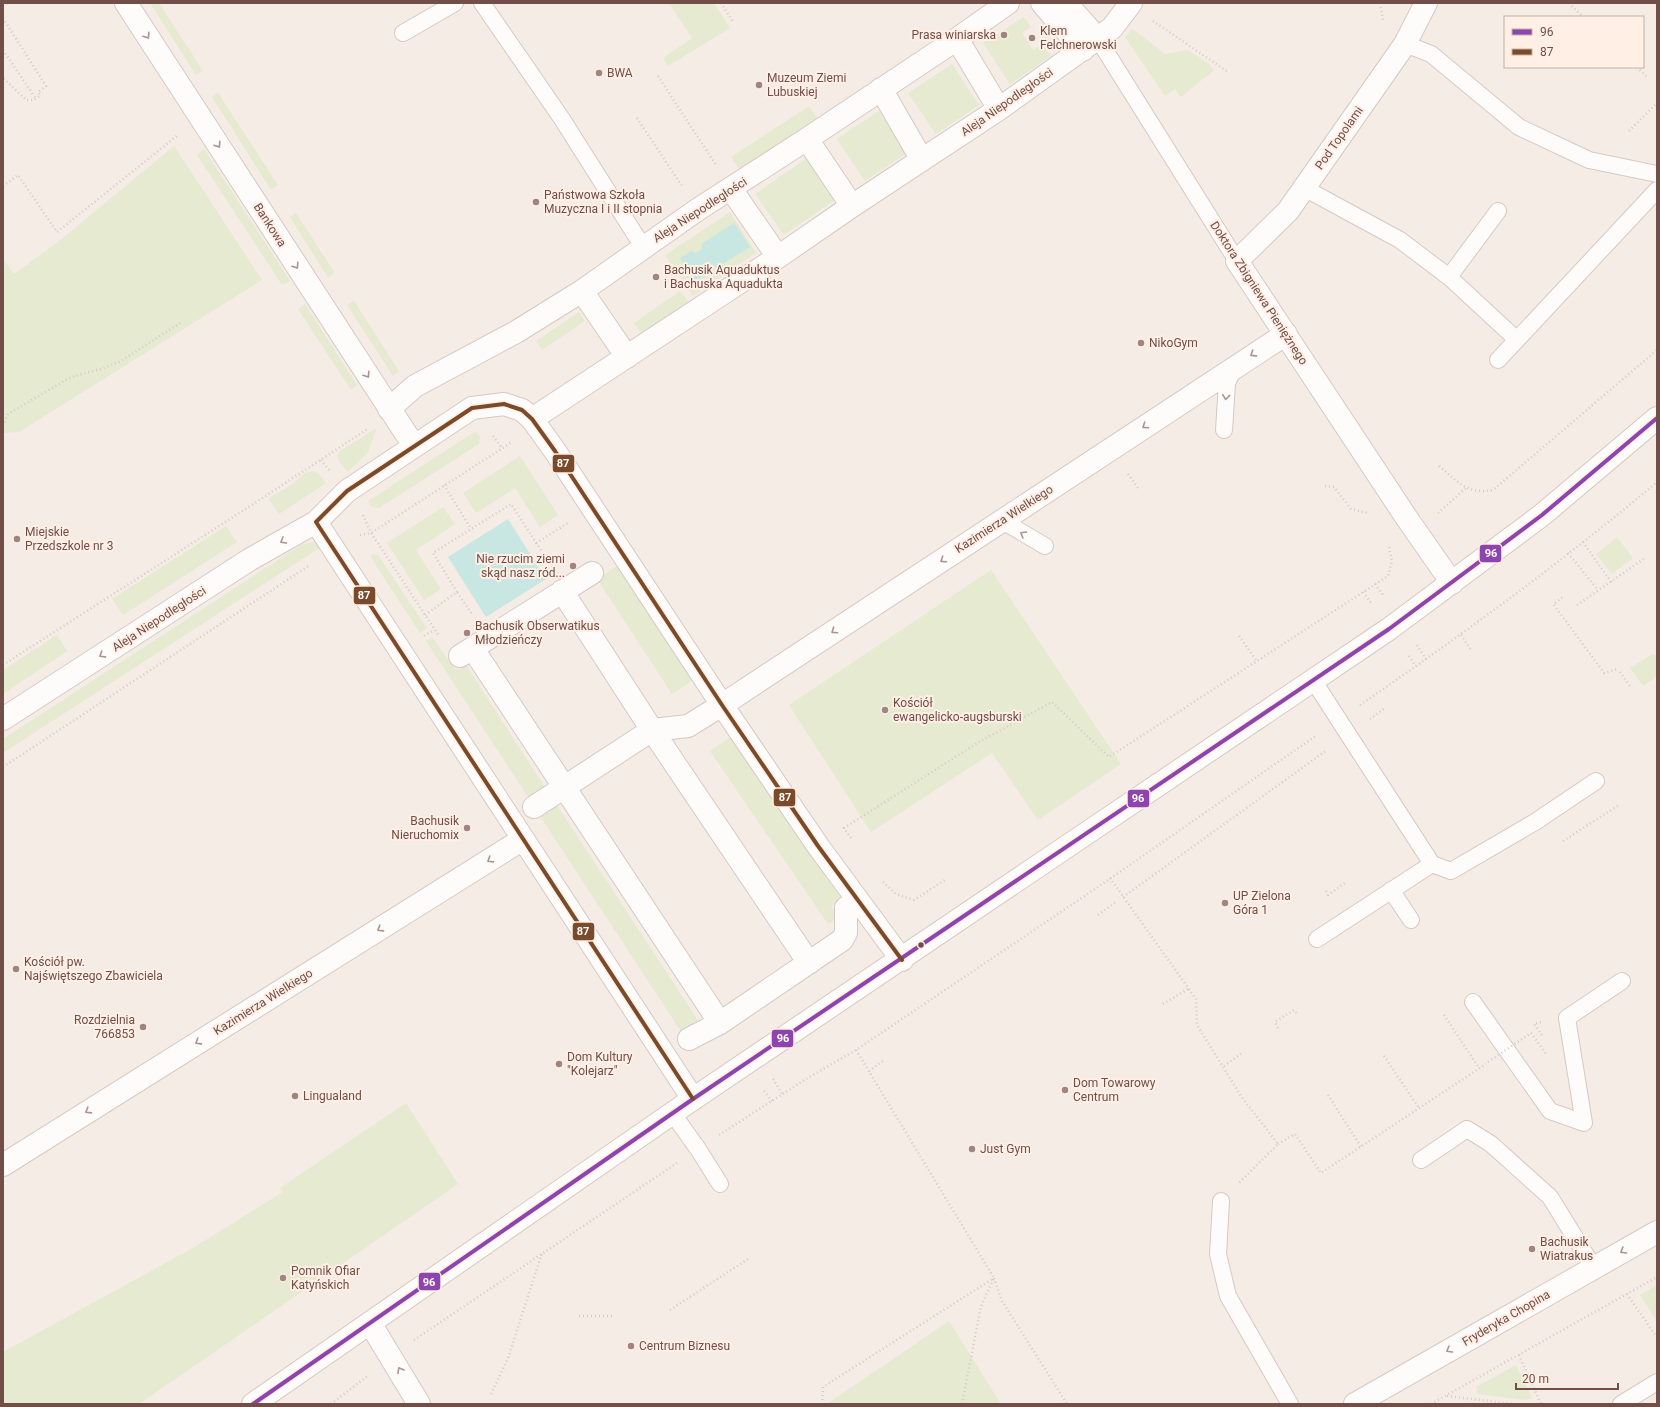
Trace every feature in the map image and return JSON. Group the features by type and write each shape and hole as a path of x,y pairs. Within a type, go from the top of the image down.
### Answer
{"street":[{"name":"Bankowa","path":"126,3 414,446"},
{"name":"Aleja Niepodległości","path":"389,409 415,386 516,332 582,291 697,210 957,40 1008,3"},
{"path":"1042,3 1090,45"},
{"name":"Doktora Zbigniewa Pieniężnego","path":"1066,3 1090,45"},
{"name":"Pod Topolami","path":"1237,261 1288,211 1405,44 1426,3"},
{"name":"Aleja Niepodległości","path":"3,719 249,560 316,522 347,491 472,408 504,404 522,410 532,419 999,109 1112,28 1130,4"},
{"path":"957,40 999,109"},
{"path":"880,89 922,160"},
{"path":"807,139 852,206"},
{"path":"731,188 778,257"},
{"name":"Doktora Zbigniewa Pieniężnego","path":"1237,261 1406,517 1452,583"},
{"path":"582,291 626,357"},
{"name":"Kazimierza Wielkiego","path":"652,730 688,726 722,705 1235,366 1286,334"},
{"path":"253,1404 693,1100 902,960 1313,680 1452,583 1577,487 1657,418"},
{"path":"532,419 564,464 722,705 818,846 902,960"},
{"path":"316,522 693,1100"},
{"path":"592,573 466,653 563,787 720,1023"},
{"path":"562,591 652,730 809,963"},
{"path":"534,807 652,730"},
{"name":"Kazimierza Wielkiego","path":"3,1165 523,839"},
{"path":"689,1039 720,1023 842,940 846,933 846,908"},
{"name":"Fryderyka Chopina","path":"1355,1404 1657,1232"},
{"path":"370,1323 392,1357 419,1404"}],"lane":[{"path":"403,33 455,3"},
{"path":"482,3 562,119 643,247"},
{"path":"1405,44 1431,54 1519,127 1589,160 1657,174"},
{"name":"Doktora Zbigniewa Pieniężnego","path":"1090,45 1237,261"},
{"path":"1304,188 1400,240 1449,277 1516,339"},
{"path":"1498,360 1657,190"},
{"path":"1449,277 1498,211"},
{"path":"1224,430 1227,383 1235,366"},
{"path":"1002,520 1045,546"},
{"path":"1313,680 1432,864 1452,871 1538,821 1596,781"},
{"path":"1317,939 1432,864"},
{"path":"1391,890 1411,920"},
{"path":"1473,1002 1550,1111 1584,1123 1567,1018 1622,981"},
{"path":"673,1114 698,1149 720,1184"},
{"path":"1421,1160 1467,1129 1491,1144 1550,1197 1594,1268"},
{"path":"1221,1202 1218,1254 1228,1296 1290,1404"},
{"path":"1621,1404 1657,1382"}],"path":[{"path":"3,6 8,3"},
{"path":"721,3 734,23"},
{"path":"1380,3 1384,25"},
{"path":"1568,3 1582,16"},
{"path":"1130,4 1228,72"},
{"path":"3,18 46,86 38,92 40,96 36,99 26,100 3,79"},
{"path":"3,50 36,99"},
{"path":"1638,68 1646,76"},
{"path":"658,76 731,188"},
{"path":"1629,131 1657,103"},
{"path":"637,118 697,210"},
{"path":"3,186 18,175 57,232 179,135"},
{"path":"3,426 8,414 65,381 121,361 180,323"},
{"path":"1439,466 1466,488 1480,492 1492,490 1657,350"},
{"path":"3,664 334,452 372,426 389,409"},
{"path":"357,536 371,533 444,484 513,441"},
{"path":"1127,472 1138,488"},
{"path":"332,1404 438,1322 772,1100 856,1050 1110,878 1461,635 1583,542 1657,482"},
{"path":"444,484 471,529"},
{"path":"1325,486 1334,487 1351,509 1374,515"},
{"path":"1432,517 1466,488"},
{"path":"474,616 433,553 511,504 551,566"},
{"path":"536,543 565,525"},
{"path":"371,533 454,660 466,653"},
{"path":"853,841 844,828 979,742 1052,702 1109,757 1256,660 1388,576 1392,561 1387,540"},
{"path":"1583,542 1611,582"},
{"path":"1568,553 1598,590"},
{"path":"1577,605 1645,558"},
{"path":"3,767 317,561"},
{"path":"1375,584 1382,593"},
{"path":"425,615 457,592"},
{"path":"1363,592 1372,604"},
{"path":"1563,597 1554,604 1604,674 1619,670 1630,686"},
{"path":"423,637 434,630"},
{"path":"1461,635 1472,650"},
{"path":"1239,636 1256,660"},
{"path":"1420,649 1426,659"},
{"path":"1409,656 1416,666"},
{"path":"1123,897 1385,708"},
{"path":"1563,841 1619,805"},
{"path":"878,877 896,894 914,900 945,880"},
{"path":"1110,878 1196,999 1197,1025 1224,1066 1241,1096 1278,1144"},
{"path":"1326,891 1328,895 1345,883"},
{"path":"1098,914 1117,901"},
{"path":"1163,1004 1188,989"},
{"path":"1278,1028 1275,1022 1294,1010 1298,1015"},
{"path":"1444,1015 1479,1068"},
{"path":"1221,1202 1278,1144 1295,1134 1321,1173 1531,1033 1544,1051"},
{"path":"856,1050 994,1278 1002,1301 1067,1404"},
{"path":"1224,1066 1242,1053"},
{"path":"1384,1056 1419,1108"},
{"path":"869,1072 883,1061"},
{"path":"776,1084 782,1094"},
{"path":"764,1091 772,1100"},
{"path":"1328,1095 1361,1147"},
{"path":"491,1394 508,1358 542,1252"},
{"path":"670,1310 748,1259"},
{"path":"1431,1404 1657,1277"},
{"path":"822,1404 823,1387 994,1278"},
{"path":"962,1404 981,1306 994,1278"},
{"path":"1627,1294 1656,1336"},
{"path":"579,1316 613,1316"},
{"path":"1519,1355 1542,1404"},
{"path":"1446,1396 1514,1404"}],"green space":[{"path":"150,3 159,3 203,71 196,75"},
{"path":"669,3 714,3 730,28 668,66 663,58 692,38"},
{"path":"1024,17 1031,27 1022,33 1033,50 1043,44 1051,56 1010,84 983,43"},
{"path":"1133,29 1165,54 1188,50 1209,64 1214,70 1181,97 1175,89 1165,96 1125,37"},
{"path":"952,64 979,105 936,134 908,93"},
{"path":"218,93 278,185 271,190 212,97"},
{"path":"809,106 817,118 740,170 731,157"},
{"path":"879,111 907,153 865,181 837,139"},
{"path":"174,146 262,280 19,432 3,433 3,259 14,274 58,242"},
{"path":"204,149 290,281 282,285 197,155"},
{"path":"807,158 836,199 784,235 755,194"},
{"path":"730,212 756,253 693,296 665,255"},
{"path":"296,213 335,273 328,278 290,217"},
{"path":"680,291 690,304 644,337 634,323"},
{"path":"354,301 399,371 393,376 347,305"},
{"path":"305,304 357,385 351,390 298,309"},
{"path":"579,312 585,321 542,350 536,341"},
{"path":"377,428 368,452 348,472 337,456 340,451"},
{"path":"476,431 480,437 479,444 379,508 372,507 368,501"},
{"path":"520,456 558,515 540,527 515,488 476,513 463,493"},
{"path":"313,471 319,474 326,483 279,514 269,499 291,485 303,474"},
{"path":"443,507 455,524 416,550 441,589 424,600 387,543"},
{"path":"226,526 237,542 123,615 112,599"},
{"path":"1617,537 1633,558 1612,574 1596,554"},
{"path":"316,541 321,547 3,753 3,739 301,545"},
{"path":"370,555 378,555 427,628 420,633 373,561"},
{"path":"617,566 693,680 672,694 597,579"},
{"path":"991,570 1121,764 1038,820 992,753 871,832 789,705"},
{"path":"57,635 67,651 3,694 3,670"},
{"path":"432,637 455,669 460,669 466,665 548,792 532,803 426,641"},
{"path":"1653,654 1657,656 1657,676 1643,686 1630,668"},
{"path":"731,737 841,899 831,906 839,917 828,924 710,751"},
{"path":"553,799 699,1022 682,1033 536,810"},
{"path":"406,1103 458,1184 139,1404 3,1404 3,1352 193,1248 283,1192 280,1188"},
{"path":"1657,1285 1657,1321 1640,1295"},
{"path":"949,1321 1001,1404 827,1404"},
{"path":"1516,1365 1532,1398 1525,1400 1478,1394 1476,1387"}],"water":[{"path":"734,223 750,247 716,268 712,264 704,269 707,274 695,282 680,258 692,250 695,254 703,248 701,244"},
{"path":"508,519 546,579 486,617 448,557"}],"transit line":[{"name":"87","path":"693,1099 316,522 347,491 472,408 504,404 522,410 532,419 555,451 722,705 818,846 902,960"},
{"name":"96","path":"253,1404 693,1099 1389,629 1542,515 1657,418"}],"place":[{"name":"Prasa winiarska","path":"1004,35"},
{"name":"Klem Felchnerowski","path":"1032,38"},
{"name":"BWA","path":"599,73"},
{"name":"Muzeum Ziemi Lubuskiej","path":"759,85"},
{"name":"Państwowa Szkoła Muzyczna I i II stopnia","path":"536,202"},
{"name":"Bachusik Aquaduktus i Bachuska Aquadukta","path":"656,277"},
{"name":"NikoGym","path":"1141,343"},
{"name":"Miejskie Przedszkole nr 3","path":"17,539"},
{"name":"Nie rzucim ziemi skąd nasz ród...","path":"573,566"},
{"name":"Bachusik Obserwatikus Młodzieńczy","path":"467,633"},
{"name":"Kościół ewangelicko-augsburski","path":"885,710"},
{"name":"Bachusik Nieruchomix","path":"467,828"},
{"name":"UP Zielona Góra 1","path":"1225,903"},
{"name":"Kościół pw. Najświętszego Zbawiciela","path":"16,969"},
{"name":"Rozdzielnia 766853","path":"143,1027"},
{"name":"Dom Kultury \"Kolejarz\"","path":"559,1064"},
{"name":"Dom Towarowy Centrum","path":"1065,1090"},
{"name":"Lingualand","path":"295,1096"},
{"name":"Just Gym","path":"972,1149"},
{"name":"Bachusik Wiatrakus","path":"1532,1249"},
{"name":"Pomnik Ofiar Katyńskich","path":"283,1278"},
{"name":"Centrum Biznesu","path":"631,1346"}]}
